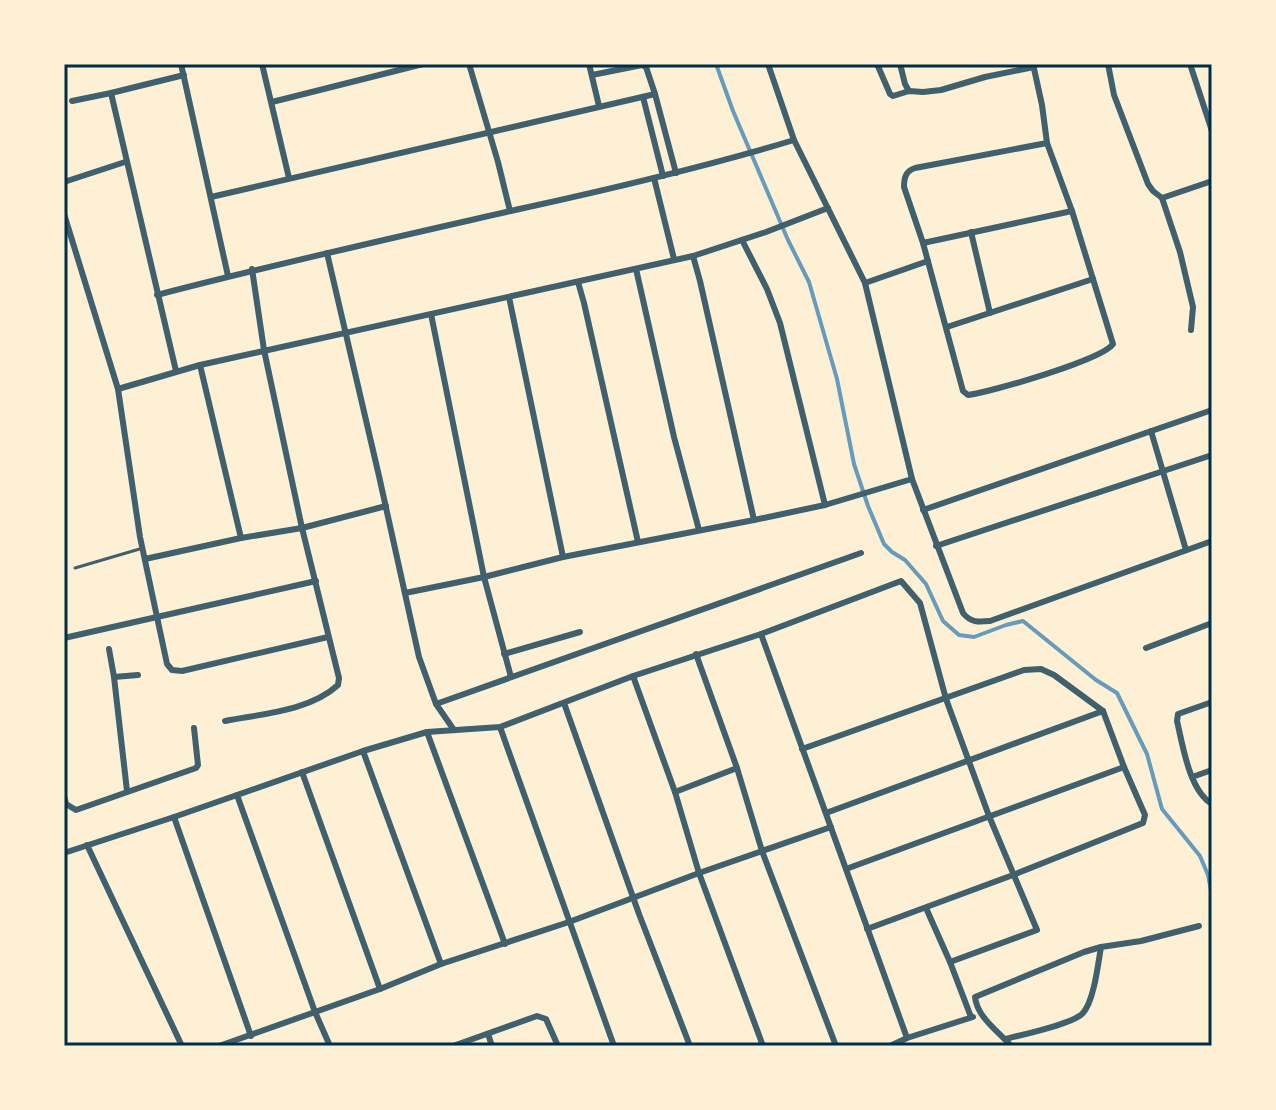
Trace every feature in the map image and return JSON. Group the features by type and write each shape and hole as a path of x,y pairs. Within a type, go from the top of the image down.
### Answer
{"street":[{"path":"181,64 228,276"},
{"path":"262,64 289,178"},
{"path":"272,102 423,64"},
{"path":"469,64 510,211"},
{"path":"589,64 599,106"},
{"path":"768,64 794,140 865,283 912,479 963,613 976,622 990,621 1212,541"},
{"path":"877,64 891,96 909,91 941,90 1033,66 1047,143 1113,342 1112,347 1092,357 1040,376 966,395 904,187 904,178 915,168 1047,143"},
{"path":"900,64 909,91"},
{"path":"1108,64 1114,95 1148,184 1162,198 1180,252 1193,307 1191,330"},
{"path":"1190,64 1212,131"},
{"path":"592,75 644,66 647,69 676,173"},
{"path":"72,101 184,75"},
{"path":"111,93 176,371"},
{"path":"211,197 655,94"},
{"path":"643,97 663,176"},
{"path":"157,295 252,269 676,173 794,140"},
{"path":"656,145 667,142"},
{"path":"64,182 125,162"},
{"path":"654,178 674,259"},
{"path":"1162,198 1212,181"},
{"path":"118,389 176,371 264,350 693,256 828,208"},
{"path":"923,243 1072,211"},
{"path":"64,214 118,389 143,548 167,664 172,670 182,671 328,637"},
{"path":"971,232 990,313"},
{"path":"742,240 777,315 825,505"},
{"path":"327,253 419,657 436,704 455,731"},
{"path":"693,256 754,520"},
{"path":"865,283 928,261"},
{"path":"225,721 290,709 331,691 338,685 339,678 302,528 264,350 252,269"},
{"path":"636,269 674,437 699,530"},
{"path":"947,327 1093,279"},
{"path":"578,282 638,542"},
{"path":"509,297 563,557"},
{"path":"431,314 484,577 511,677"},
{"path":"200,365 241,538"},
{"path":"923,510 1212,410"},
{"path":"1151,431 1186,550"},
{"path":"936,546 1212,455"},
{"path":"405,593 563,557 825,505 912,479"},
{"path":"145,559 302,528 386,506"},
{"path":"436,704 861,553"},
{"path":"64,638 316,581"},
{"path":"64,853 427,732 500,727 633,676 761,634 901,581 920,603 946,699 989,816 1037,930 950,962"},
{"path":"1146,648 1212,623"},
{"path":"504,654 580,632"},
{"path":"761,634 907,1038"},
{"path":"109,649 127,791"},
{"path":"696,654 737,768 762,851 836,1046"},
{"path":"802,749 1024,670 1036,669 1054,675 1103,711 1145,815 1143,823 867,929"},
{"path":"114,677 138,675"},
{"path":"633,676 675,792 699,873 763,1046"},
{"path":"1212,702 1177,716 1192,777 1202,797 1212,804"},
{"path":"564,703 690,1046"},
{"path":"826,813 1103,711"},
{"path":"500,727 614,1046"},
{"path":"64,796 66,804 76,810 197,767 194,728"},
{"path":"427,732 505,944"},
{"path":"363,751 441,964"},
{"path":"846,869 1124,767"},
{"path":"675,792 737,768"},
{"path":"1192,777 1212,770"},
{"path":"302,772 380,989"},
{"path":"237,795 330,1046"},
{"path":"174,817 251,1036"},
{"path":"219,1046 441,964 569,922 831,827"},
{"path":"87,845 182,1046"},
{"path":"926,908 971,1017"},
{"path":"1011,1046 981,1014 975,997 1101,947 1141,941 1199,926"},
{"path":"1005,1039 1073,1019 1084,1012 1090,999 1101,947"},
{"path":"890,1046 981,1014"},
{"path":"453,1046 537,1016 546,1019 558,1046"},
{"path":"488,1034 492,1046"}],"lane":[{"path":"75,568 143,548"}],"waterway":[{"path":"716,64 788,240 809,282 837,379 854,464 884,544 905,560 926,584 943,621 959,635 974,637 1023,621 1096,680 1117,693 1147,754 1162,809 1200,856 1212,895"}]}
